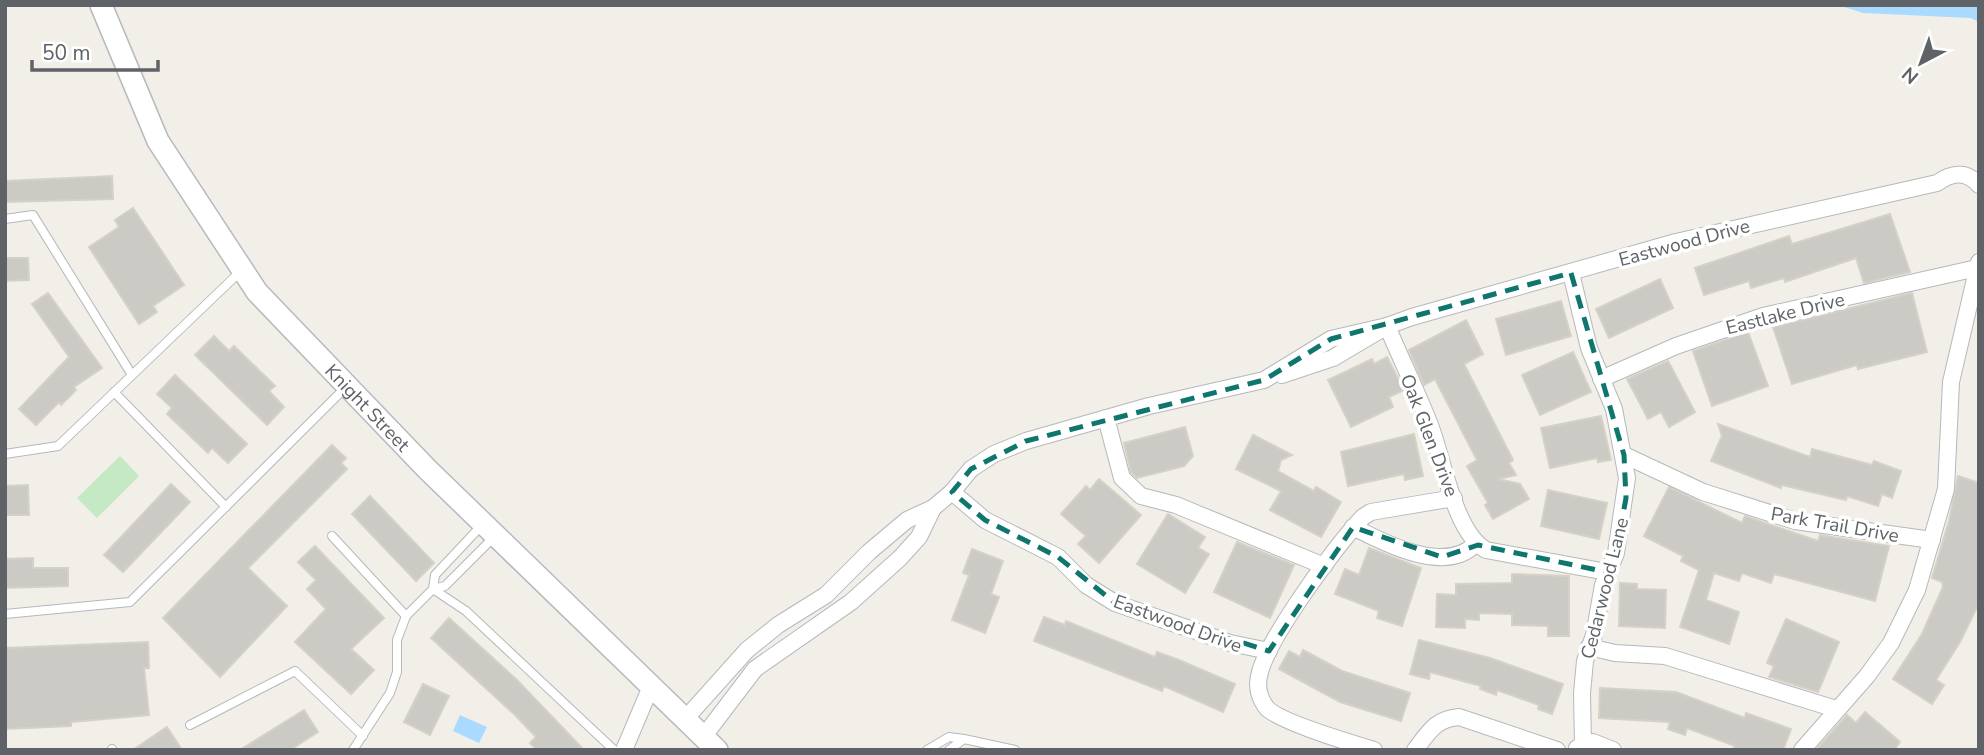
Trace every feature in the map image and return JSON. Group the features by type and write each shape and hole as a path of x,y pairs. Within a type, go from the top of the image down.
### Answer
{"street":[{"name":"Knight Street","path":"102,5 158,141 257,292 490,529 711,743"},
{"name":"Eastwood Drive","path":"687,718 747,650 778,625 827,595 859,561 907,520 933,508 952,492 971,469 994,454 1106,418 1264,380 1331,339 1387,327 1412,317 1676,242 1937,183 1955,174 1968,176 1979,185"},
{"name":"Eastlake Drive","path":"1601,379 1700,336 1763,316 1978,265"},
{"path":"1802,750 1867,676 1891,643 1917,590 1947,489 1951,382 1978,265"},
{"name":"Cedarwood Lane","path":"1571,273 1577,309 1614,409 1624,455 1626,498 1616,553 1608,572 1589,647 1582,693 1579,747"},
{"name":"Oak Glen Drive","path":"1387,327 1430,425 1468,533 1476,543"},
{"path":"1106,418 1122,478 1141,496 1176,505 1324,566"},
{"name":"Park Trail Drive","path":"1624,455 1703,492 1796,521 1932,540"},
{"name":"Eastwood Drive","path":"952,492 985,520 1058,557 1086,584 1115,603 1230,643 1269,651"},
{"path":"1454,498 1371,512 1353,527 1414,552 1442,557 1472,548 1476,543 1486,550 1608,572"},
{"name":"Eastwood Drive","path":"711,743 738,688 755,670 851,602 900,558 919,537 933,508"},
{"name":"Eastwood Drive","path":"1353,527 1324,566 1269,651 1258,687 1272,714 1374,750"},
{"path":"1589,647 1615,653 1665,656 1836,709"},
{"path":"624,750 652,684"},
{"path":"1415,750 1435,724 1447,718 1459,717 1557,750"},
{"path":"1579,747 1593,742 1614,750"}],"lane":[{"path":"5,219 33,215 132,375"},
{"path":"5,454 58,446 242,270"},
{"path":"5,614 130,602 347,386"},
{"path":"114,392 226,506"},
{"path":"433,589 435,575 490,529"},
{"path":"354,750 390,693 397,672 397,640 406,616 433,589 445,586 457,576 490,529"},
{"path":"332,536 406,616"},
{"path":"433,589 466,611 614,750"},
{"path":"190,725 295,671 363,736"},
{"path":"927,750 949,737 1015,750"},
{"path":"948,750 964,739"}],"highlighted area":[{"path":"1571,273 1624,455 1626,498 1616,553 1607,572 1478,545 1442,557 1353,527 1269,651 1115,603 1058,557 985,520 952,492 971,469 1026,441 1264,380 1331,339"}],"green space":[{"path":"120,456 139,476 97,518 77,498"}],"water":[{"path":"1838,5 1979,5 1979,22 1971,18 1863,13"},
{"path":"460,715 487,727 479,743 453,731"}],"building":[{"path":"112,176 113,199 5,202 5,181"},
{"path":"133,208 184,285 153,306 157,312 139,324 89,247 119,227 115,220"},
{"path":"1890,214 1910,272 1864,283 1856,258 1785,282 1784,278 1751,288 1749,281 1704,295 1695,268 1789,236 1792,244"},
{"path":"5,258 28,258 29,280 5,281"},
{"path":"1660,279 1673,308 1609,338 1596,309"},
{"path":"48,293 102,368 74,387 76,390 61,405 59,402 36,425 19,409 69,357 32,304"},
{"path":"1912,293 1927,352 1858,369 1857,365 1792,384 1773,327"},
{"path":"1561,301 1571,336 1506,355 1496,319"},
{"path":"1466,320 1483,354 1464,364 1513,460 1509,463 1516,475 1498,479 1520,484 1529,499 1493,519 1485,505 1488,503 1467,466 1477,460 1435,379 1424,385 1409,350"},
{"path":"1748,332 1768,386 1712,406 1693,351"},
{"path":"214,336 229,351 234,346 275,386 269,391 284,407 267,425 195,355"},
{"path":"1573,352 1591,392 1540,415 1522,375"},
{"path":"1387,357 1404,390 1389,397 1393,407 1351,427 1328,380 1372,359 1374,364"},
{"path":"1668,361 1695,412 1669,427 1661,412 1648,419 1627,379"},
{"path":"175,375 247,444 228,463 212,448 208,453 167,414 172,408 157,394"},
{"path":"1601,416 1611,460 1598,462 1597,458 1550,468 1541,428"},
{"path":"1718,424 1810,457 1812,449 1872,465 1874,461 1901,471 1892,498 1882,494 1878,506 1847,496 1846,500 1782,485 1781,488 1711,461 1722,436"},
{"path":"1185,427 1193,456 1184,466 1137,478 1131,472 1124,443"},
{"path":"1414,434 1423,476 1405,480 1404,474 1348,486 1341,452"},
{"path":"1253,435 1292,455 1281,460 1278,471 1314,491 1316,487 1341,502 1321,537 1270,510 1281,491 1236,469"},
{"path":"332,445 346,458 341,463 347,469 248,568 287,606 220,677 163,618"},
{"path":"1958,476 1979,483 1979,603 1960,642 1936,680 1944,685 1932,704 1893,679 1922,634 1943,587 1942,582 1932,578 1949,521"},
{"path":"1099,479 1141,515 1099,563 1078,544 1086,536 1061,514 1086,486 1090,490"},
{"path":"171,484 190,502 123,572 104,555"},
{"path":"28,485 29,515 5,515 5,486"},
{"path":"1669,487 1742,523 1745,516 1818,541 1820,535 1889,546 1875,601 1774,574 1771,583 1742,573 1739,581 1714,573 1706,600 1739,612 1729,644 1680,627 1699,570 1681,561 1683,556 1644,536"},
{"path":"1548,490 1607,503 1599,539 1541,526"},
{"path":"370,496 434,563 416,581 352,514"},
{"path":"1168,514 1205,537 1198,548 1209,554 1185,593 1137,564"},
{"path":"1237,542 1294,565 1270,618 1214,592"},
{"path":"315,546 384,618 351,649 374,670 351,694 295,642 326,609 307,589 316,580 298,562"},
{"path":"1369,548 1421,568 1402,626 1377,618 1379,611 1335,594 1345,569 1359,575"},
{"path":"972,549 1003,561 991,594 999,597 985,633 952,620 969,575 963,573"},
{"path":"33,558 33,568 68,568 68,586 5,588 5,559"},
{"path":"1512,574 1569,576 1569,636 1548,636 1548,626 1512,625 1512,614 1479,613 1479,620 1465,619 1465,628 1436,627 1437,594 1456,595 1456,584 1512,583"},
{"path":"1620,583 1637,584 1637,589 1666,590 1665,628 1619,626"},
{"path":"1044,617 1065,625 1066,621 1155,657 1157,652 1235,684 1223,712 1164,686 1162,691 1034,641"},
{"path":"449,618 517,680 584,750 537,750 530,743 536,737 431,638"},
{"path":"1786,619 1839,642 1818,692 1769,677 1774,666 1767,663"},
{"path":"1419,640 1490,658 1563,684 1552,714 1538,709 1539,705 1497,690 1496,695 1480,689 1481,686 1430,672 1429,679 1410,674"},
{"path":"148,642 149,668 144,668 149,715 71,722 71,726 5,729 5,648"},
{"path":"1303,650 1342,671 1410,693 1401,721 1340,702 1279,669 1289,651 1300,657"},
{"path":"423,684 449,696 430,735 404,722"},
{"path":"1600,688 1676,692 1745,718 1746,713 1791,729 1783,750 1733,750 1735,746 1687,728 1685,735 1668,729 1670,722 1599,718"},
{"path":"304,710 318,732 290,750 240,750"},
{"path":"1865,712 1900,742 1894,750 1816,750 1847,715 1856,723"},
{"path":"167,727 182,750 133,750"}]}
